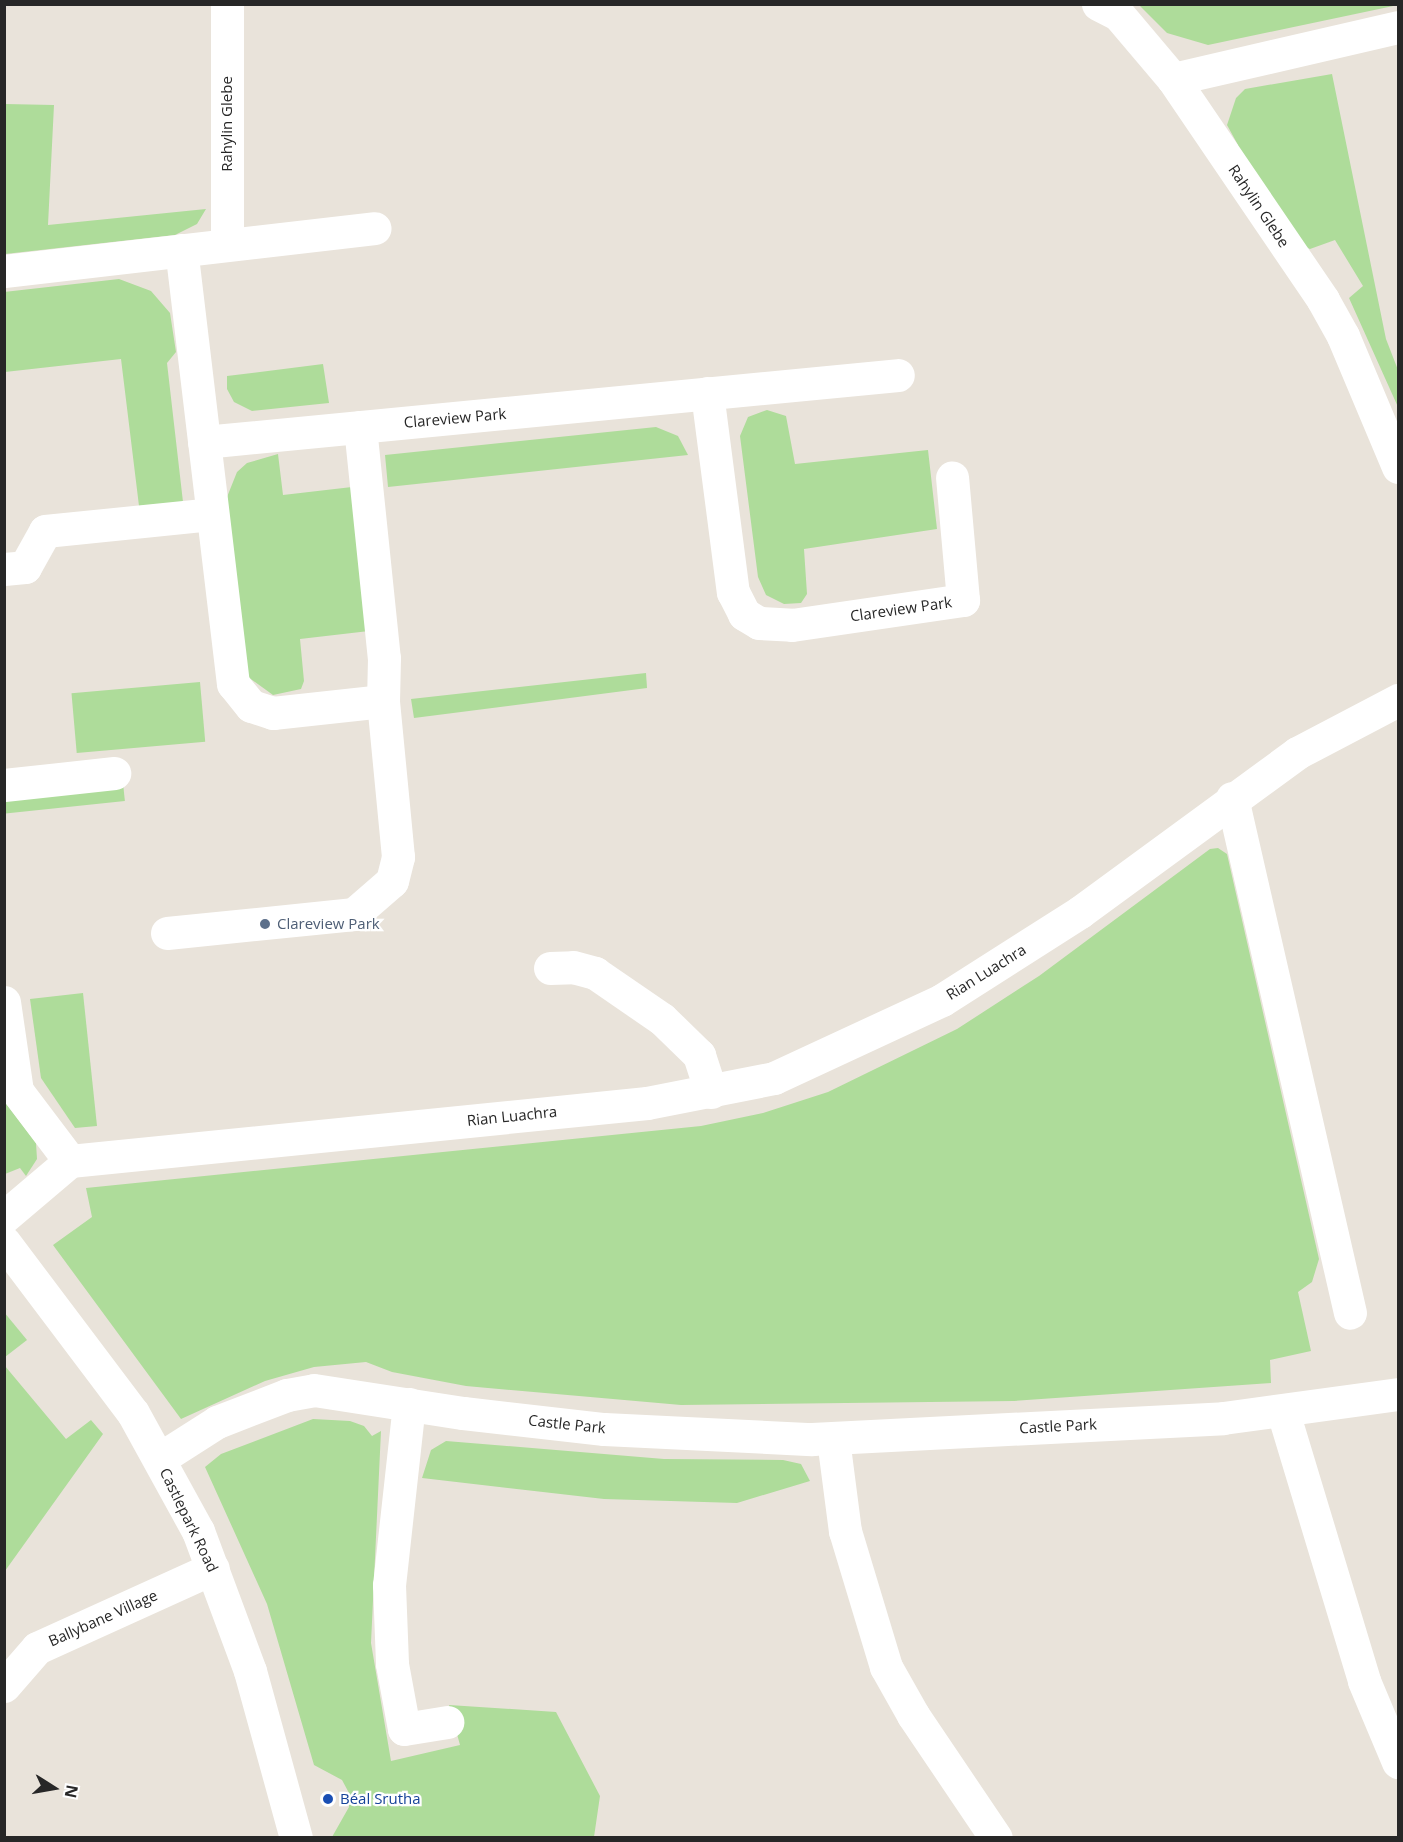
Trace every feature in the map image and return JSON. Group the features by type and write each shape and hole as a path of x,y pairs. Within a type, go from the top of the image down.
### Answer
{"street":[{"name":"Rahylin Glebe","path":"227,4 227,243"},
{"name":"Rahylin Glebe","path":"1098,4 1118,14 1173,79 1323,300 1343,336 1398,467"},
{"path":"1173,79 1398,27"},
{"path":"4,271 227,243 375,228"},
{"path":"181,250 230,672 245,701 257,710 273,713 382,701"},
{"name":"Clareview Park","path":"204,442 898,375"},
{"name":"Clareview Park","path":"707,393 733,592 744,614 768,625 792,625 963,600 952,477"},
{"path":"167,933 354,914 392,881 398,857 382,701 384,658 360,427"},
{"path":"4,569 25,567 45,531 211,514"},
{"name":"Rian Luachra","path":"70,1161 647,1103 774,1078 942,1000 1080,912 1232,798 1297,753 1398,700"},
{"path":"4,785 114,773"},
{"path":"1232,798 1350,1313"},
{"path":"550,968 573,967 595,973 662,1019 699,1055 711,1092"},
{"path":"4,1002 16,1091 70,1161 4,1217"},
{"name":"Castlepark Road","path":"4,1242 99,1363 159,1459 213,1568 254,1682 296,1838"},
{"name":"Castle Park","path":"159,1459 218,1422 303,1391 604,1429 834,1439 1283,1412 1398,1394"},
{"path":"409,1404 389,1585 392,1664 405,1729 447,1722"},
{"path":"1283,1412 1364,1681 1398,1762"},
{"path":"834,1439 845,1531 871,1626 889,1674 996,1838"},
{"name":"Ballybane Village","path":"4,1686 37,1648 213,1568"}],"green space":[{"path":"1398,4 1208,45 1167,33 1139,5"},
{"path":"1332,74 1386,339 1398,370 1398,407 1349,298 1363,286 1335,240 1310,249 1301,245 1235,151 1238,145 1227,125 1236,98 1245,89"},
{"path":"5,104 54,105 48,225 206,209 197,224 175,235 5,254"},
{"path":"119,279 151,291 170,313 176,352 167,363 183,502 139,506 121,359 5,372 4,292"},
{"path":"323,364 329,403 252,411 234,402 227,389 227,376"},
{"path":"767,410 786,416 795,464 928,450 937,529 804,549 807,594 801,603 784,604 766,595 758,577 740,436 748,417"},
{"path":"656,427 678,436 688,455 388,487 385,455"},
{"path":"278,454 283,495 352,487 369,631 300,639 304,681 301,689 273,695 248,677 227,497 237,472 247,463"},
{"path":"646,673 647,688 414,718 411,699"},
{"path":"200,682 205,742 77,753 71,693"},
{"path":"123,783 125,801 6,813 4,796"},
{"path":"1218,848 1227,854 1319,1259 1312,1282 1298,1292 1311,1351 1270,1360 1271,1383 1014,1401 681,1405 466,1386 392,1372 366,1362 314,1367 265,1381 181,1419 53,1245 92,1217 86,1188 701,1126 763,1113 828,1092 957,1029 1039,976 1210,849"},
{"path":"83,993 97,1126 75,1128 41,1078 30,999"},
{"path":"4,1101 36,1143 37,1159 26,1176 20,1168 5,1174"},
{"path":"4,1312 27,1340 5,1357 4,1357"},
{"path":"5,1366 66,1439 91,1420 103,1434 5,1571"},
{"path":"313,1419 350,1421 364,1426 372,1436 381,1431 371,1643 391,1761 460,1745 449,1705 556,1712 600,1796 594,1837 332,1837 349,1807 349,1793 342,1780 314,1765 267,1604 205,1467 221,1454"},
{"path":"446,1441 664,1459 783,1460 801,1464 810,1481 737,1503 604,1499 422,1478 431,1450"}],"place":[{"name":"Clareview Park","path":"265,924"},
{"name":"Béal Srutha","path":"328,1799"}]}
